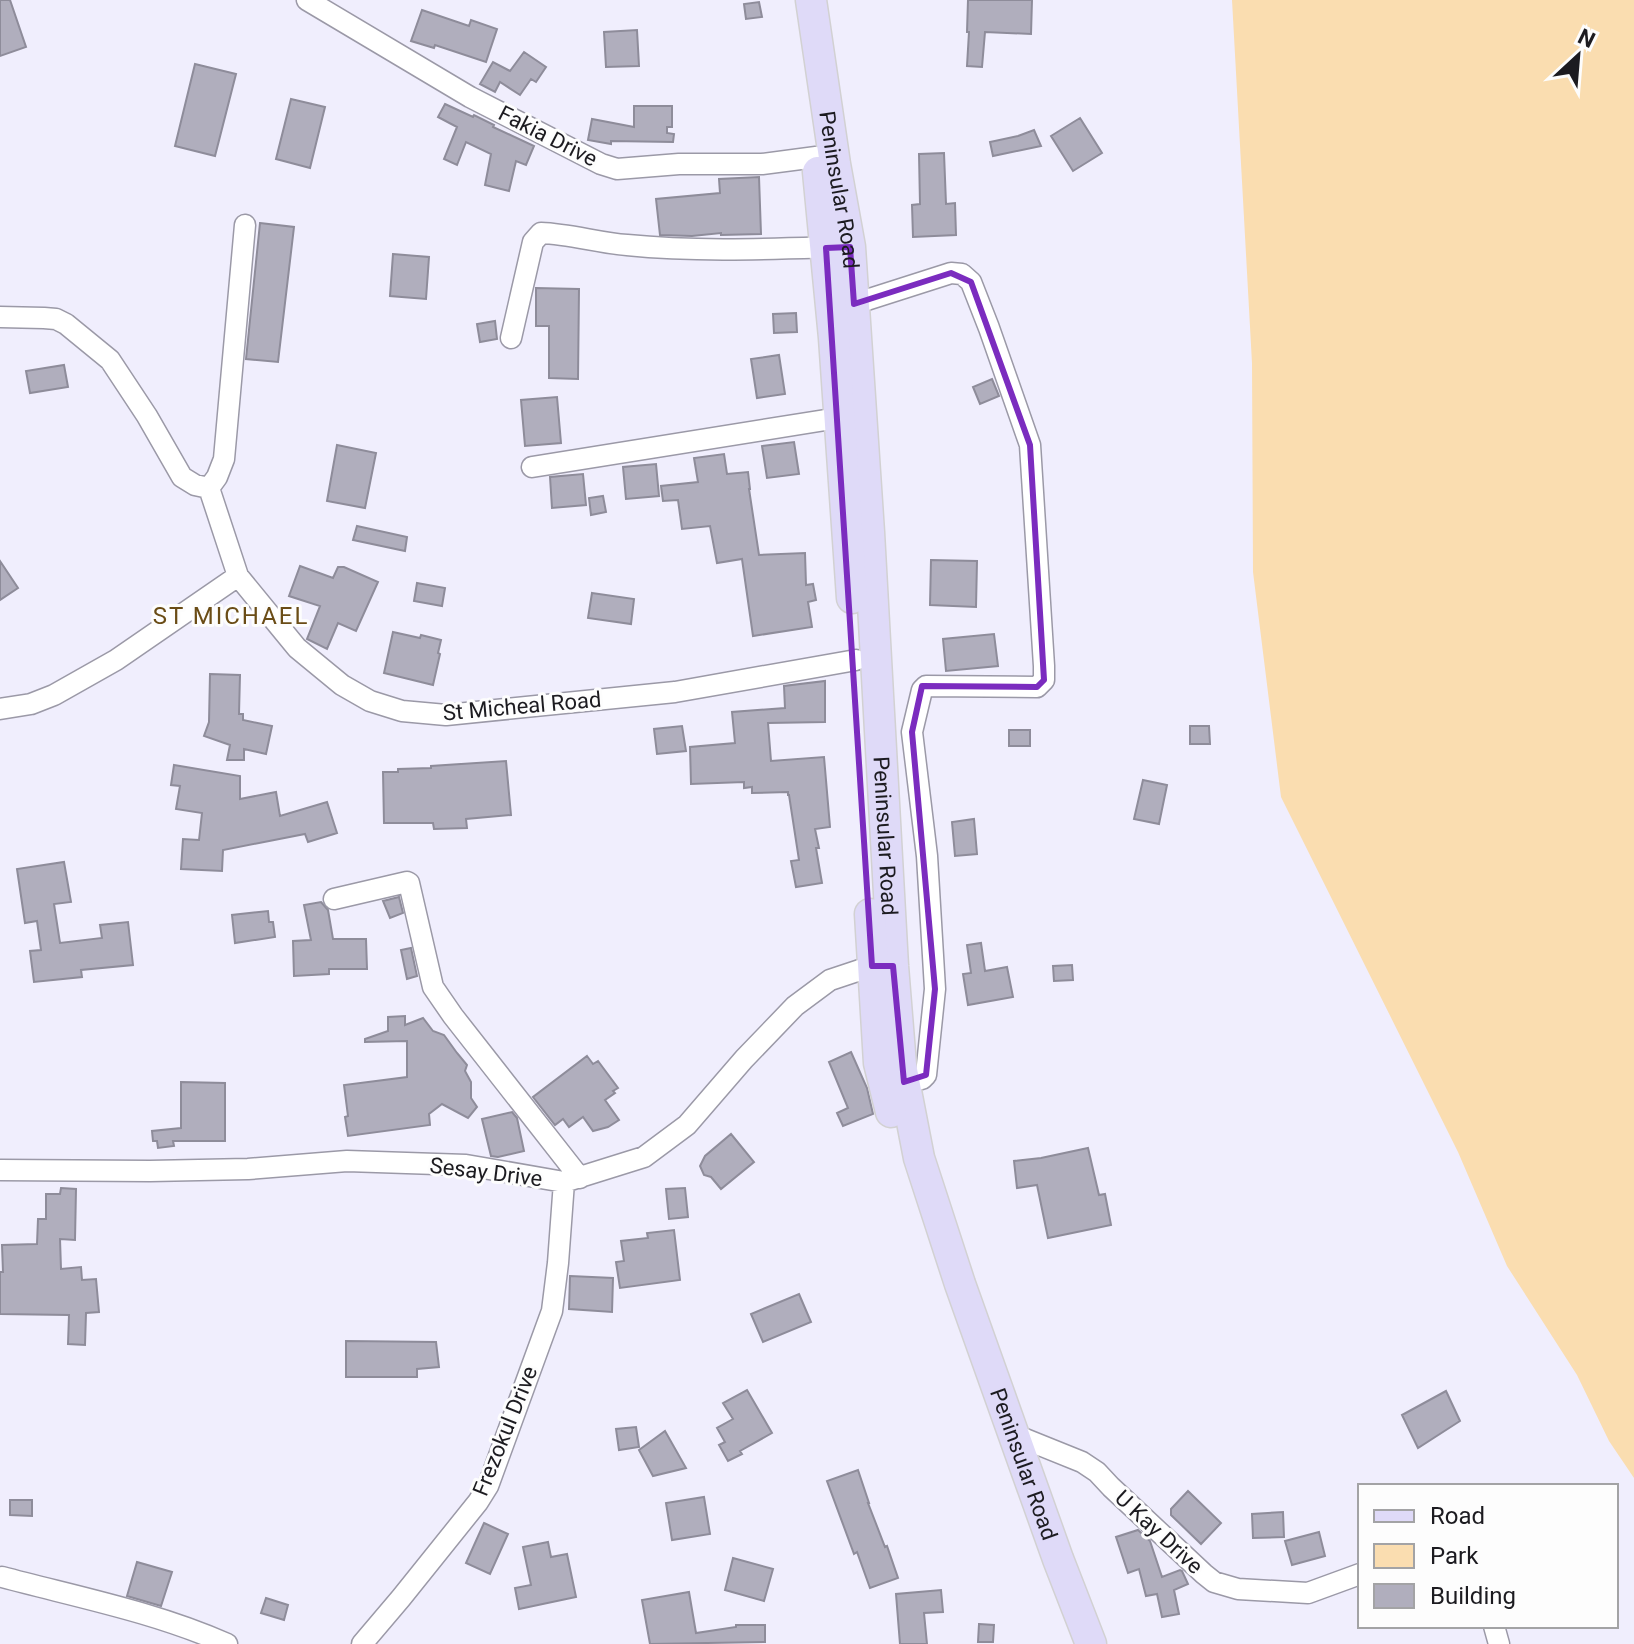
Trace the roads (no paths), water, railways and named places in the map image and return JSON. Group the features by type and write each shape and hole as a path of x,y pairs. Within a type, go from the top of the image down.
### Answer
{"main road":[{"name":"Peninsular Road","path":"791,0 816,157 854,304 869,532 883,966 879,1063 903,1167 946,1303 1036,1556 1071,1644"},
{"name":"Peninsular Road","path":"811,0 835,164 838,247 834,338 838,418 864,768 883,966 919,1158 960,1284 1091,1644"}],"street":[{"name":"Fakia Drive","path":"307,0 470,97 601,164 617,169 679,164 762,164 816,157"},
{"path":"0,317 56,319 110,360 182,477 195,485 209,488 224,459 245,225"},
{"path":"511,338 533,242 541,233 669,248 759,250 838,247"},
{"path":"854,304 951,273 962,274 971,282 1030,445 1044,680 1037,687 926,686 920,695 912,732 927,856 935,989 926,1075 922,1079 904,1082"},
{"path":"532,467 838,418"},
{"name":"St Micheal Road","path":"209,488 238,576 297,648 342,685 370,701 402,711 446,715 675,692 856,660"},
{"path":"0,709 31,704 54,695 116,660 238,576"},
{"path":"334,899 409,883 433,987 572,1180"},
{"name":"Sesay Drive","path":"0,1170 248,1169 347,1161 466,1165 572,1180 644,1157 687,1125 795,1006 830,980 883,966"},
{"name":"Frezokul Drive","path":"362,1644 488,1486 552,1311 572,1180"},
{"name":"U Kay Drive","path":"1015,1435 1082,1462 1097,1472 1214,1582 1238,1589 1308,1593 1358,1575"},
{"path":"2,1577 107,1603 227,1644"}],"district":[{"name":"ST MICHAEL","path":"231,616"}]}
